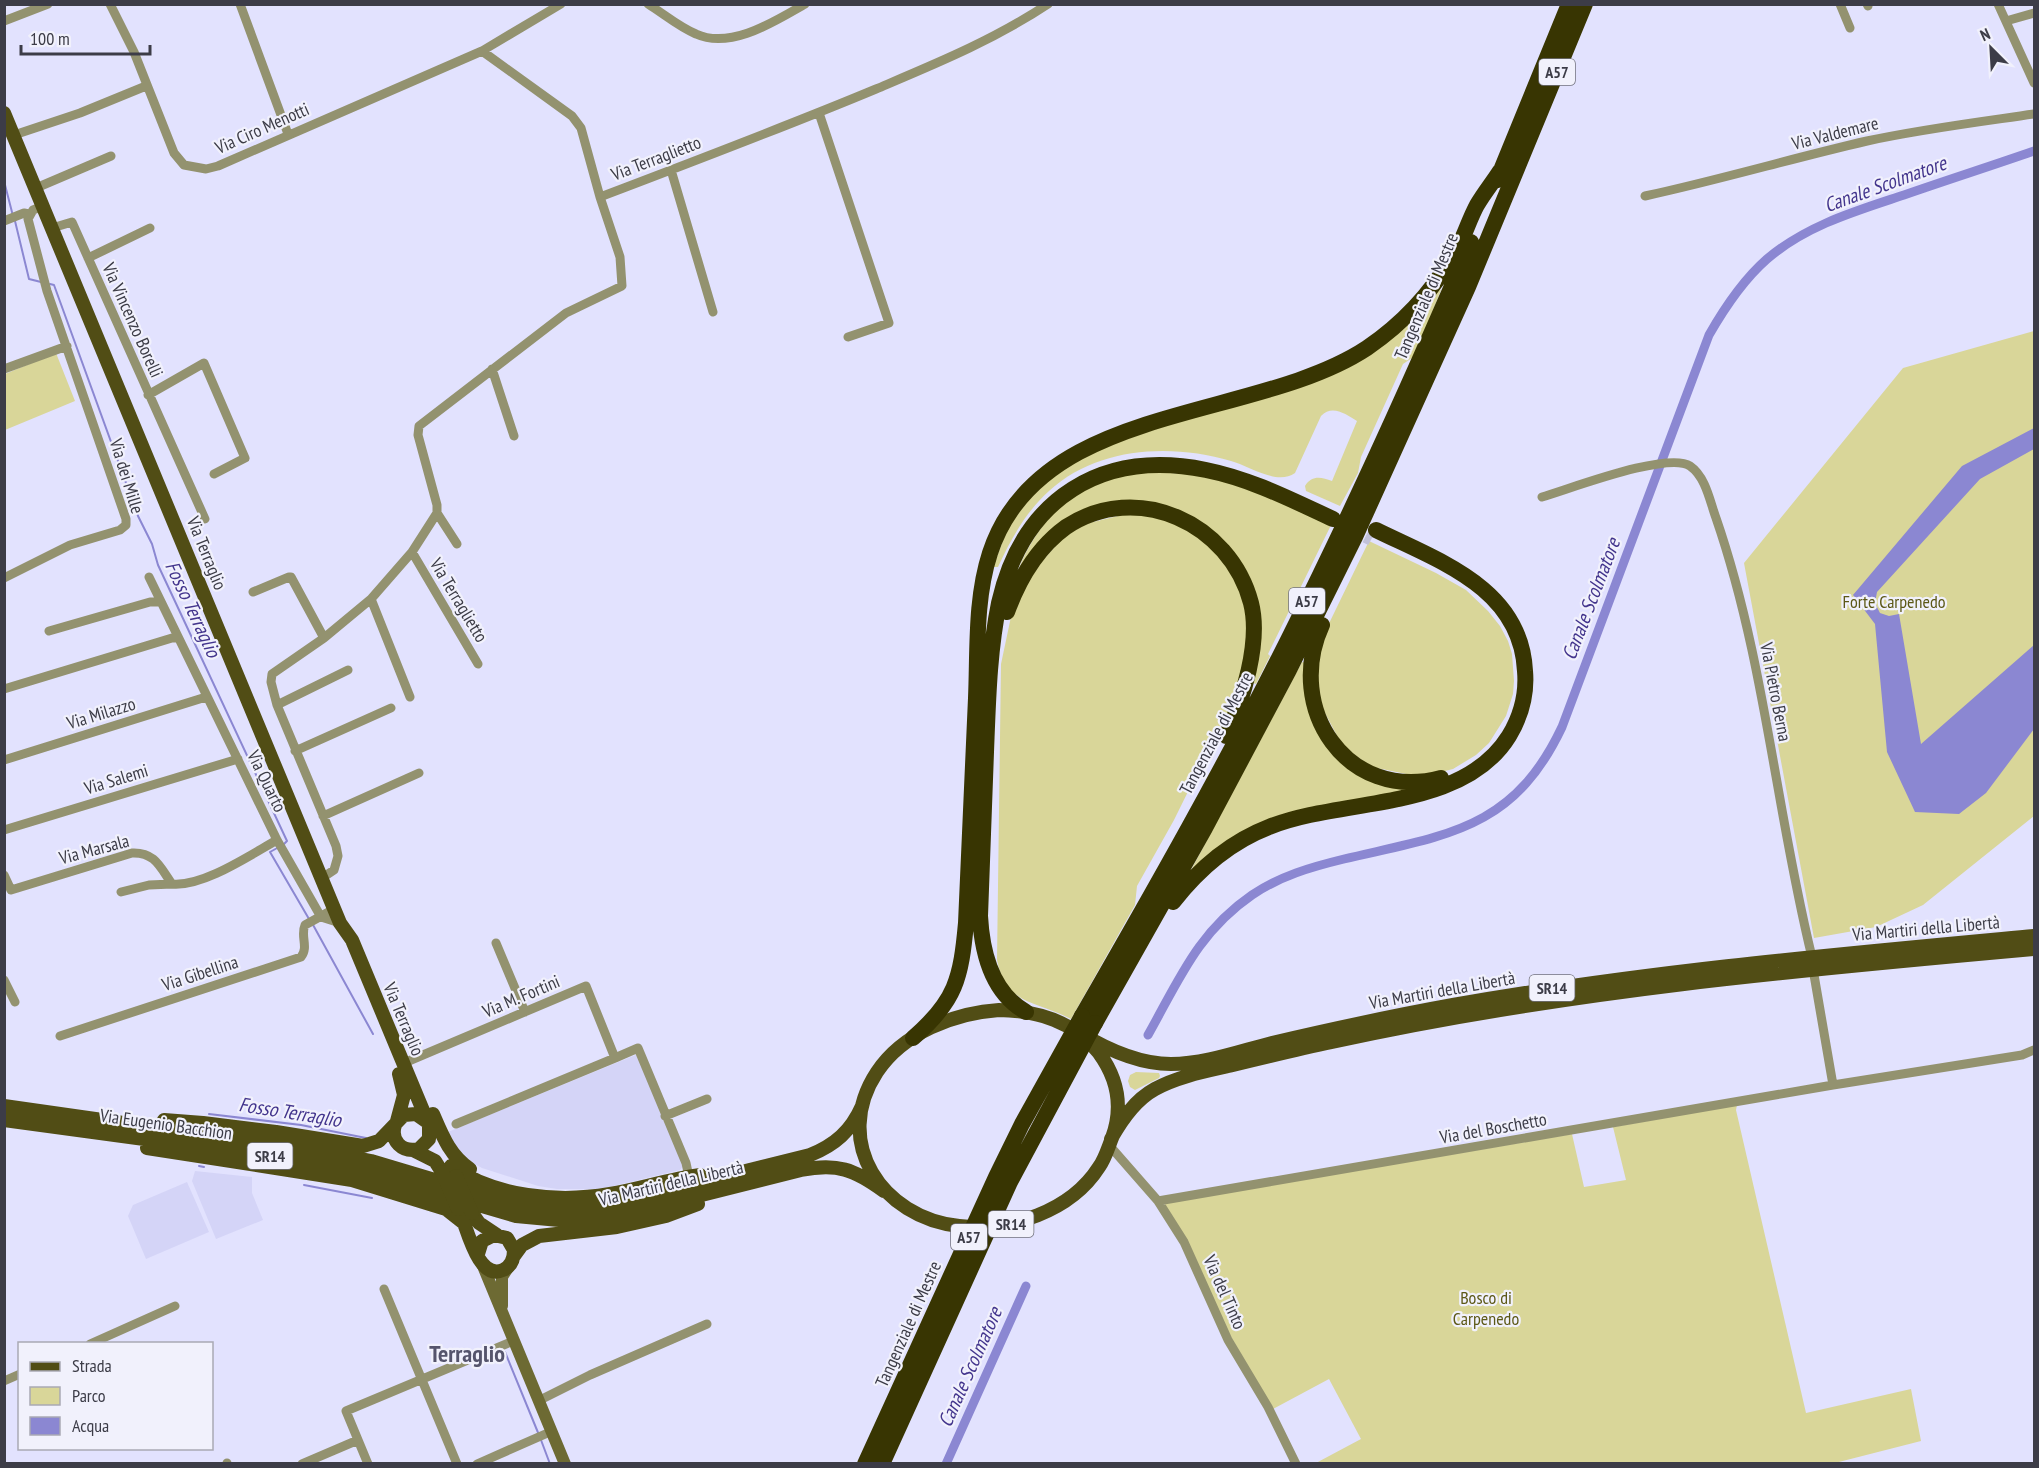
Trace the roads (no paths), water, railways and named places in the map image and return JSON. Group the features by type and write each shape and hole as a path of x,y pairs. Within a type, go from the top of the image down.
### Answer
{"highway":[{"name":"Tangenziale di Mestre","path":"882,1464 1010,1182 1088,1019 1289,638 1341,530 1404,396 1569,4"},
{"name":"Tangenziale di Mestre","path":"865,1464 1022,1124 1088,1019 1135,950 1205,828 1288,670 1367,535 1585,4"},
{"name":"A57","path":"913,1038 932,1022 946,1005 961,965 966,923 979,618 993,544 1017,504 1035,484 1059,464 1098,443 1158,421 1292,381 1364,349 1404,318 1433,286 1456,250 1476,206 1500,171"},
{"name":"A57","path":"976,694 986,623 998,576 1008,551 1041,503 1064,482 1080,472 1115,461 1144,456 1200,459 1254,474 1335,515 1251,483 1196,468 1172,465 1137,466 1115,470 1087,480 1066,493 1047,509 1033,528 1017,555 1000,602 990,676 980,930 997,984 1009,999 1026,1012"},
{"name":"A57","path":"990,676 1004,619 1022,577 1048,543 1075,522 1095,513 1116,509 1156,510 1193,524 1216,543 1238,572 1247,592 1253,614 1252,647 1246,679 1235,716 1179,828 1168,866"},
{"name":"A57","path":"1367,535 1438,570 1474,593 1499,620 1512,649 1516,683 1511,708 1495,741 1469,764 1429,781 1399,781 1364,770 1335,747 1323,729 1314,707 1310,674 1313,646 1351,562 1367,535"},
{"name":"A57","path":"1135,950 1194,877 1216,858 1247,837 1269,826 1298,818 1411,796 1460,779 1498,752 1513,729 1523,705 1526,673 1518,634 1508,615 1495,599 1443,563 1367,535"}],"main road":[{"name":"Via Terraglio","path":"4,113 342,928 404,1088 403,1102 396,1123"},
{"name":"Via Terraglio","path":"342,928 352,940 404,1063 447,1176"},
{"name":"Via Martiri della Libertà","path":"1110,1142 1128,1112 1146,1095 1177,1080 1378,1032 1516,1007 1813,963 2034,936"},
{"name":"Via Martiri della Libertà","path":"1080,1034 1127,1056 1156,1063 1173,1064 1376,1020 1514,994 1660,973 2034,948"},
{"name":"SR14","path":"999,1010 1026,1012 1053,1018 1080,1034 1099,1054 1115,1083 1118,1110 1110,1142 1100,1167 1074,1194 1050,1209 1013,1224 960,1227 911,1212 884,1191 871,1171 863,1147 860,1131 862,1106 871,1083 882,1065 913,1038 942,1022 969,1014 999,1010"},
{"path":"404,1063 412,1070 446,1143 460,1162 478,1173 542,1196"},
{"name":"Via Eugenio Bacchion","path":"4,1106 100,1126 369,1173 437,1194 467,1211"},
{"name":"Via Martiri della Libertà","path":"447,1176 474,1192 531,1206 577,1208 613,1204 694,1180 750,1171 810,1155 834,1144 852,1125 862,1106"},
{"path":"100,1126 142,1119 203,1123 363,1146 379,1142 396,1123 404,1115 413,1114 419,1115 428,1126 426,1144 413,1150 397,1144 393,1135 396,1123"},
{"name":"Via Eugenio Bacchion","path":"4,1120 100,1126 321,1151 447,1176"},
{"path":"100,1126 159,1150 352,1180 446,1209 467,1211"},
{"name":"Via Terraglio","path":"413,1150 435,1161 447,1176 467,1211 480,1260 503,1314"},
{"name":"Via Martiri della Libertà","path":"467,1211 550,1220 591,1220 638,1211 814,1168 837,1167 859,1174 884,1191"},
{"name":"SR14","path":"447,1176 464,1174 492,1186 516,1192 542,1196 576,1197 609,1194 664,1181 694,1180"},
{"name":"SR14","path":"511,1261 522,1245 533,1238 553,1233 596,1231 666,1216 697,1204 740,1193 771,1179"},
{"name":"Via Terraglio","path":"467,1211 479,1223 498,1235"},
{"path":"498,1235 507,1238 511,1244 511,1261 496,1271 480,1260 480,1244 484,1239 498,1235"},
{"name":"Via Terraglio","path":"511,1261 502,1277 507,1343 538,1401 544,1435 565,1464"}],"street":[{"path":"4,21 48,4"},
{"name":"Via Ciro Menotti","path":"110,4 134,52 174,153 184,165 206,169 218,166 482,51 561,4"},
{"path":"240,4 288,134"},
{"path":"648,4 698,35 711,38 733,37 750,33 802,5"},
{"name":"Via Terraglietto","path":"322,878 334,870 338,856 336,846 295,751 271,682 272,674 324,638 371,599 412,552 437,513 437,505 418,435 419,426 566,313 622,286 620,257 600,197 819,113 993,38 1048,4"},
{"path":"1840,4 1850,28"},
{"path":"1998,4 2034,83"},
{"path":"2007,21 2034,13"},
{"path":"482,51 572,116 581,128 600,197"},
{"path":"14,135 80,113 146,86"},
{"path":"819,113 889,323 848,337"},
{"name":"Via Valdemare","path":"1645,196 1698,185 1867,141 2034,114"},
{"path":"36,188 111,156"},
{"path":"671,170 713,312"},
{"name":"Via dei Mille","path":"16,217 43,206"},
{"name":"Via dei Mille","path":"4,578 70,545 120,530 126,525 126,519 47,291 28,219 16,217"},
{"name":"Via Vincenzo Borelli","path":"52,228 72,222 205,519"},
{"name":"Via Vincenzo Borelli","path":"88,258 150,228"},
{"path":"4,369 67,345"},
{"name":"Via Vincenzo Borelli","path":"148,395 204,363 245,458 214,474"},
{"path":"492,369 514,436"},
{"name":"Via Pietro Berna","path":"1542,497 1650,464 1674,462 1690,466 1703,481 1733,569 1756,672 1793,872 1813,963 1833,1085"},
{"name":"Via Terraglietto","path":"437,513 457,544"},
{"name":"Via Terraglietto","path":"412,552 478,664"},
{"name":"Via Quarto","path":"149,577 314,919"},
{"path":"254,592 291,578 324,638"},
{"path":"371,599 410,697"},
{"path":"49,631 161,602"},
{"path":"4,688 178,638"},
{"path":"278,705 348,669"},
{"name":"Via Milazzo","path":"4,760 206,697"},
{"path":"295,751 391,708"},
{"name":"Via Salemi","path":"4,830 238,759"},
{"path":"323,816 419,773"},
{"path":"121,892 149,885 183,885 208,877 263,848 278,844"},
{"name":"Via Marsala","path":"4,875 8,891 132,853 142,852 150,855 172,884"},
{"path":"314,919 334,909"},
{"path":"314,919 342,928"},
{"name":"Via Gibellina","path":"60,1036 301,957 306,948 303,928 314,919"},
{"path":"496,943 525,1012"},
{"path":"4,980 15,1002"},
{"name":"Via M. Fortini","path":"404,1063 586,986 615,1058"},
{"path":"456,1124 638,1048 694,1180"},
{"path":"1833,1085 2022,1055 2034,1050"},
{"name":"Via del Boschetto","path":"1158,1201 1833,1085"},
{"path":"665,1116 707,1099"},
{"name":"Via del Tinto","path":"1110,1142 1158,1201 1184,1242 1228,1340 1268,1407 1296,1464"},
{"path":"384,1289 458,1464"},
{"path":"94,1342 175,1306"},
{"path":"538,1401 590,1375 707,1324"},
{"path":"368,1464 346,1411 507,1343"},
{"path":"4,1381 18,1375"},
{"path":"477,1464 544,1435"},
{"path":"302,1464 358,1440"}],"water":[{"path":"2034,428 2034,449 1980,479 1877,592 1875,603 1880,613 1889,616 1899,614 1921,744 2034,645 2034,729 1986,793 1959,814 1915,812 1887,752 1875,624 1853,595 1962,466"}],"waterway":[{"name":"Canale Scolmatore","path":"1148,1035 1191,958 1217,925 1252,895 1274,882 1308,869 1414,843 1472,823 1498,808 1521,788 1543,762 1562,727 1709,335 1735,294 1758,267 1782,247 1832,220 2034,151"},
{"name":"Fosso Terraglio","path":"4,181 13,216"},
{"name":"Fosso Terraglio","path":"15,221 29,279 41,282"},
{"name":"Fosso Terraglio","path":"50,284 54,285 158,565 287,841 284,844"},
{"name":"Fosso Terraglio","path":"279,847 270,852 309,919"},
{"name":"Fosso Terraglio","path":"312,923 373,1034"},
{"name":"Fosso Terraglio","path":"209,1114 301,1125 366,1138"},
{"name":"Fosso Terraglio","path":"199,1166 204,1167"},
{"name":"Fosso Terraglio","path":"304,1185 372,1198"},
{"name":"Canale Scolmatore","path":"946,1464 1026,1286"},
{"name":"Fosso Terraglio","path":"505,1352 539,1435"},
{"name":"Fosso Terraglio","path":"541,1440 550,1464"}],"tunnel":[{"path":"1345,524 1372,538"}],"district":[{"name":"Terraglio","path":"467,1353"}],"park label":[{"name":"Forte Carpenedo","path":"1894,601"},
{"name":"Bosco di Carpenedo","path":"1486,1307"}]}
